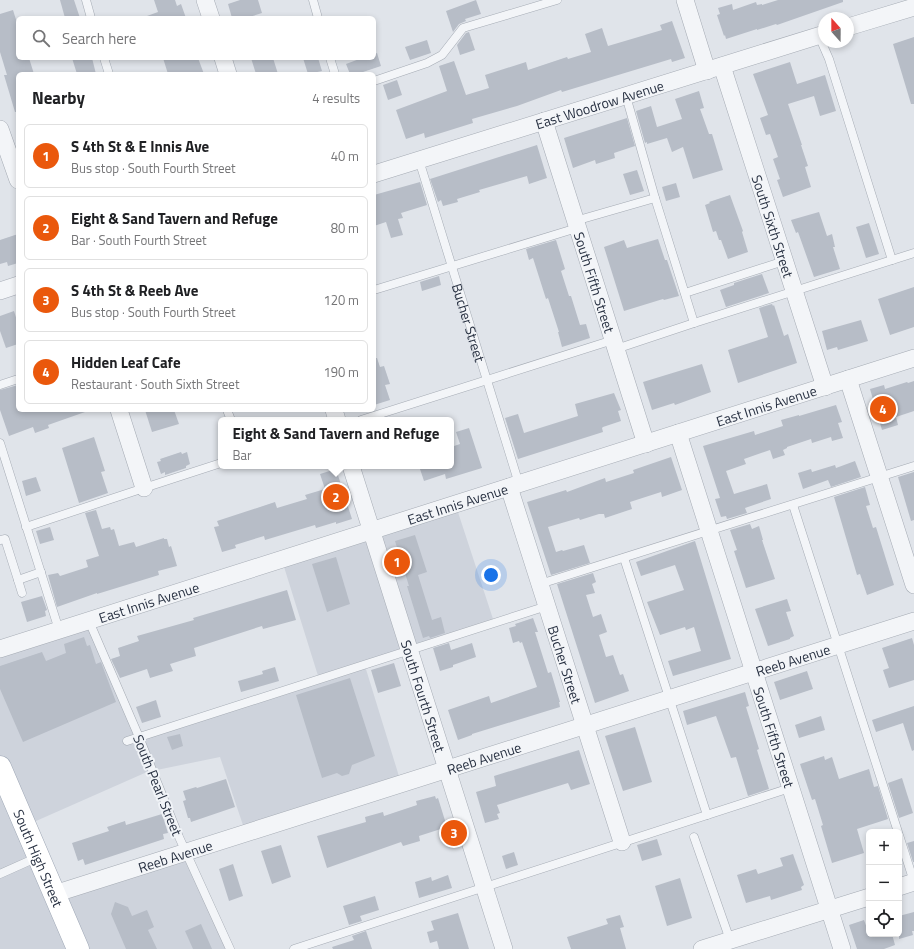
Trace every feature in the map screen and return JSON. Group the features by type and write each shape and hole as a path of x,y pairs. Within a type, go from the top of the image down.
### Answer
{"main road":[{"name":"South High Street","path":"2,776 78,949"}],"street":[{"path":"205,0 209,16"},
{"name":"South Sixth Street","path":"686,0 715,68 784,261 824,387"},
{"path":"854,25 914,7"},
{"name":"East Woodrow Avenue","path":"376,173 818,36"},
{"path":"224,60 227,72"},
{"name":"South Fifth Street","path":"544,121 646,444"},
{"path":"0,129 16,173"},
{"path":"0,291 16,286"},
{"name":"East Innis Avenue","path":"0,649 914,358"},
{"path":"848,379 914,585"},
{"path":"119,412 144,488"},
{"name":"South Fifth Street","path":"678,433 842,949"},
{"name":"South Fourth Street","path":"352,469 504,949"},
{"name":"Bucher Street","path":"514,486 540,584 622,842"},
{"name":"Reeb Avenue","path":"54,894 914,621"},
{"path":"902,886 914,882"},
{"path":"702,949 866,898"}],"lane":[{"path":"86,0 90,16"},
{"path":"312,0 317,16"},
{"path":"376,80 427,63 442,55 463,28 557,0"},
{"path":"826,48 892,260"},
{"path":"104,60 108,72"},
{"path":"331,60 334,72"},
{"path":"626,96 655,198 694,322"},
{"name":"Bucher Street","path":"419,160 487,380 514,486"},
{"path":"376,289 452,266 655,198"},
{"path":"370,417 487,380 694,322 794,292 914,253"},
{"path":"684,293 784,261"},
{"path":"0,385 16,380"},
{"path":"0,443 59,630"},
{"path":"26,527 218,464"},
{"path":"540,584 914,466"},
{"path":"793,505 898,829"},
{"path":"0,540 5,539 22,593"},
{"path":"624,558 707,815"},
{"path":"18,580 41,572"},
{"path":"127,741 547,606"},
{"name":"South Pearl Street","path":"89,621 186,852 230,949"},
{"path":"294,949 790,788"},
{"path":"694,837 730,940"},
{"path":"902,843 914,882"},
{"path":"0,874 38,857"}],"shaded area":[{"path":"454,500 495,625 365,666 402,786 246,834 220,757 147,772 27,825 56,891 186,851 229,949 0,949 0,646 89,620 140,736 319,679 280,554"}],"building":[{"path":"60,0 74,0 79,16 64,16"},
{"path":"154,0 175,0 177,6 181,4 185,16 147,16 158,12"},
{"path":"240,0 258,0 262,13 252,16 231,16 228,4"},
{"path":"476,0 481,14 465,19 466,21 459,24 453,32 446,11"},
{"path":"778,0 843,0 843,2 777,25 757,29 726,39 717,15 720,14 718,8 732,4 733,10 756,2 757,5 762,5"},
{"path":"13,10 16,20 16,60 30,60 33,72 16,72 16,112 4,75 7,75 0,52 0,14"},
{"path":"672,21 685,58 672,62 671,59 562,92 561,90 517,106 472,119 473,123 425,138 424,133 406,139 396,110 447,91 439,66 454,61 466,95 489,88 485,75 526,62 528,70 567,57 568,59 591,52 585,34 602,28 608,46 662,30 660,25"},
{"path":"469,32 475,50 460,55 457,45 466,33"},
{"path":"914,37 914,104 911,104 893,44"},
{"path":"427,40 431,53 410,60 405,47"},
{"path":"376,53 381,66 363,72 349,72 346,64 357,60 376,60"},
{"path":"73,60 92,60 96,72 76,72"},
{"path":"164,60 199,60 203,72 167,72"},
{"path":"252,60 274,60 277,72 255,72"},
{"path":"304,60 319,60 322,71 307,72"},
{"path":"790,62 797,84 825,75 836,111 820,116 814,96 788,104 808,166 805,167 811,187 783,197 777,180 780,179 773,159 778,157 770,134 766,135 760,118 768,115 753,74"},
{"path":"397,80 402,95 388,100 383,85"},
{"path":"699,91 704,108 700,109 709,134 712,134 723,170 693,179 683,147 672,152 667,138 647,144 647,142 645,143 636,111 651,106 657,127 682,119 675,99"},
{"path":"627,118 635,146 614,153 615,158 596,164 595,160 573,168 564,138"},
{"path":"537,145 547,178 529,184 527,176 479,190 480,192 457,199 458,202 443,206 441,200 438,202 430,179"},
{"path":"637,170 644,191 630,195 623,174"},
{"path":"420,182 427,205 401,213 403,218 398,219 403,235 391,238 386,222 376,225 376,194"},
{"path":"676,183 680,197 666,201 662,187"},
{"path":"730,195 743,231 742,232 748,252 728,259 716,231 713,232 705,205 710,203 709,202"},
{"path":"819,212 827,236 832,234 835,247 833,247 840,269 814,277 798,232 796,233 791,220"},
{"path":"869,223 879,254 866,258 856,227"},
{"path":"16,235 16,264 8,266 7,262 0,264 0,240"},
{"path":"658,239 679,296 663,299 624,311 604,247 624,240 627,248"},
{"path":"556,240 565,269 561,271 569,296 571,296 580,325 586,324 590,338 562,347 559,332 548,298 546,299 533,258 529,260 526,249"},
{"path":"762,274 769,293 726,307 720,290 734,285 734,283"},
{"path":"439,276 441,285 422,291 420,282"},
{"path":"914,287 914,327 890,335 878,299"},
{"path":"772,304 773,306 774,305 784,336 788,334 797,363 738,383 728,350 768,337 759,308"},
{"path":"14,311 16,318 16,345 6,348 0,331 0,316"},
{"path":"861,320 868,341 838,350 837,347 827,350 822,331"},
{"path":"376,358 380,367 384,366 390,384 385,385 390,400 376,404"},
{"path":"702,364 711,392 675,405 674,403 652,410 643,382"},
{"path":"914,381 914,411 896,417 898,425 882,430 870,389 884,385 885,389"},
{"path":"16,386 16,412 85,412 48,425 49,428 35,433 33,427 9,436 0,410 0,390"},
{"path":"614,393 621,410 618,411 621,421 603,427 603,432 518,459 505,418 518,414 524,433 578,416 575,404"},
{"path":"836,405 842,422 838,423 843,438 832,441 831,437 812,443 811,439 787,447 783,450 785,455 773,459 770,450 744,459 746,464 726,471 734,494 767,484 771,499 745,508 747,513 727,519 726,516 721,517 715,499 720,498 703,446 754,431 755,435 783,426 781,420"},
{"path":"146,412 175,412 179,424 152,432"},
{"path":"469,428 482,468 446,479 445,474 424,481 420,469 454,469 454,446 460,444 456,432"},
{"path":"94,437 105,471 101,472 108,493 79,503 62,448"},
{"path":"181,452 182,454 187,452 190,464 186,466 186,468 165,475 165,472 161,474 157,462 161,461 160,459"},
{"path":"671,457 682,490 662,497 661,492 630,502 632,509 605,518 604,514 599,514 548,527 556,552 584,545 590,563 551,575 527,502 566,490 567,492 605,478 606,482 634,473 633,470"},
{"path":"855,461 861,477 831,487 828,480 803,489 798,473 811,469 812,472 835,465 836,468"},
{"path":"336,469 352,519 316,528 315,525 265,540 264,536 235,545 236,548 222,552 214,527 219,526 217,521 275,502 277,508 307,499 305,495 325,489 320,474"},
{"path":"914,472 914,520 911,521 898,477"},
{"path":"36,477 41,491 26,496 22,481"},
{"path":"865,487 870,505 866,506 873,528 876,527 894,585 867,595 860,574 857,575 834,497"},
{"path":"96,510 102,529 110,527 111,530 114,529 119,546 134,542 136,547 164,538 167,539 169,547 171,546 177,566 158,571 159,575 97,593 57,607 48,575 58,573 60,576 88,567 86,560 99,556 85,513"},
{"path":"750,524 752,529 759,526 775,579 746,588 734,551 737,550 730,530"},
{"path":"50,527 54,540 40,544 36,531"},
{"path":"415,535 427,572 418,575 432,620 441,617 445,633 430,638 429,636 423,638 395,541"},
{"path":"695,541 731,659 673,676 668,661 701,651 694,627 686,630 685,627 660,635 647,602 684,590 675,565 641,576 636,562"},
{"path":"336,557 350,604 327,612 312,564"},
{"path":"593,573 596,582 592,584 595,593 586,595 593,617 601,614 607,632 599,635 606,657 613,655 620,675 623,674 629,691 595,703 557,584"},
{"path":"287,590 296,620 263,629 262,626 194,648 196,656 170,664 173,671 150,678 147,669 120,678 111,659 120,656 118,648 139,641 137,636 194,620 193,618"},
{"path":"42,596 47,610 45,611 46,616 27,622 21,602"},
{"path":"787,599 791,611 786,612 794,636 790,639 768,646 755,609"},
{"path":"533,618 538,632 535,632 548,673 551,672 560,702 560,707 472,734 458,740 448,710 489,696 491,703 537,687 522,642 520,643 519,641 513,643 509,628 516,626 515,624"},
{"path":"84,637 87,646 90,645 96,664 101,662 116,702 23,742 0,689 0,666 42,652 46,661 66,653 64,644"},
{"path":"912,638 914,645 914,680 889,688 883,670 889,668 882,648"},
{"path":"449,643 451,650 472,643 476,657 440,671 433,648"},
{"path":"394,663 401,686 378,693 371,670"},
{"path":"275,667 279,681 241,692 238,681 263,674 262,671"},
{"path":"807,671 813,689 780,700 774,682"},
{"path":"350,678 375,756 352,765 349,774 342,776 337,773 322,778 296,695"},
{"path":"745,692 749,706 746,707 769,789 748,796 736,757 731,758 716,716 687,725 683,711"},
{"path":"156,700 161,717 142,723 136,707"},
{"path":"914,706 914,750 912,751 903,723 876,732 872,720"},
{"path":"821,716 825,730 799,738 795,725"},
{"path":"635,727 652,782 623,791 605,736"},
{"path":"180,734 183,746 172,750 167,737"},
{"path":"579,750 590,784 571,790 568,783 497,805 500,813 497,814 499,819 485,823 476,792 496,786 494,776"},
{"path":"824,756 825,760 832,757 839,779 869,769 874,787 878,786 888,819 857,829 864,853 832,863 815,799 812,800 800,764"},
{"path":"902,778 913,813 899,818 888,783"},
{"path":"226,779 235,807 191,822 190,818 188,818 183,801 186,800 183,791"},
{"path":"435,796 436,799 438,798 447,827 419,836 420,841 403,846 401,842 327,868 317,836 366,822 365,817 383,812 384,816 417,805 416,801"},
{"path":"162,814 168,833 163,834 164,839 85,865 83,859 78,861 72,843 109,831 107,827 125,821 126,825"},
{"path":"657,839 662,855 642,861 637,845"},
{"path":"914,841 914,862 913,862 907,843"},
{"path":"281,845 291,877 272,884 261,851"},
{"path":"514,852 518,865 506,869 502,856"},
{"path":"793,854 804,885 801,887 802,890 771,900 770,896 746,903 737,875 756,869 758,874 783,866 780,858"},
{"path":"233,864 243,896 229,901 219,869"},
{"path":"448,875 452,888 419,898 415,882 431,877 432,881"},
{"path":"680,878 692,918 667,926 655,886"},
{"path":"375,896 379,910 360,916 362,921 349,925 343,906"},
{"path":"115,902 128,907 132,916 147,910 154,927 148,930 157,949 126,949 111,914"},
{"path":"914,912 914,931 912,931 913,935 899,939 899,937 902,937 902,915"},
{"path":"458,913 469,949 439,949 437,941 430,943 427,932 434,930 431,921"},
{"path":"620,915 624,927 620,928 626,949 571,949 567,937 608,924 606,919"},
{"path":"864,920 866,926 866,937 893,937 895,945 884,949 857,949 849,925"},
{"path":"201,924 212,949 193,949 185,931"},
{"path":"366,931 372,949 333,949 332,947 354,940 352,936"}],"place":[{"name":"Hidden Leaf Cafe","path":"883,409"},
{"name":"Eight & Sand Tavern and Refuge","path":"336,497"},
{"name":"S 4th St & E Innis Ave","path":"397,562"},
{"name":"S 4th St & Reeb Ave","path":"454,833"}]}
